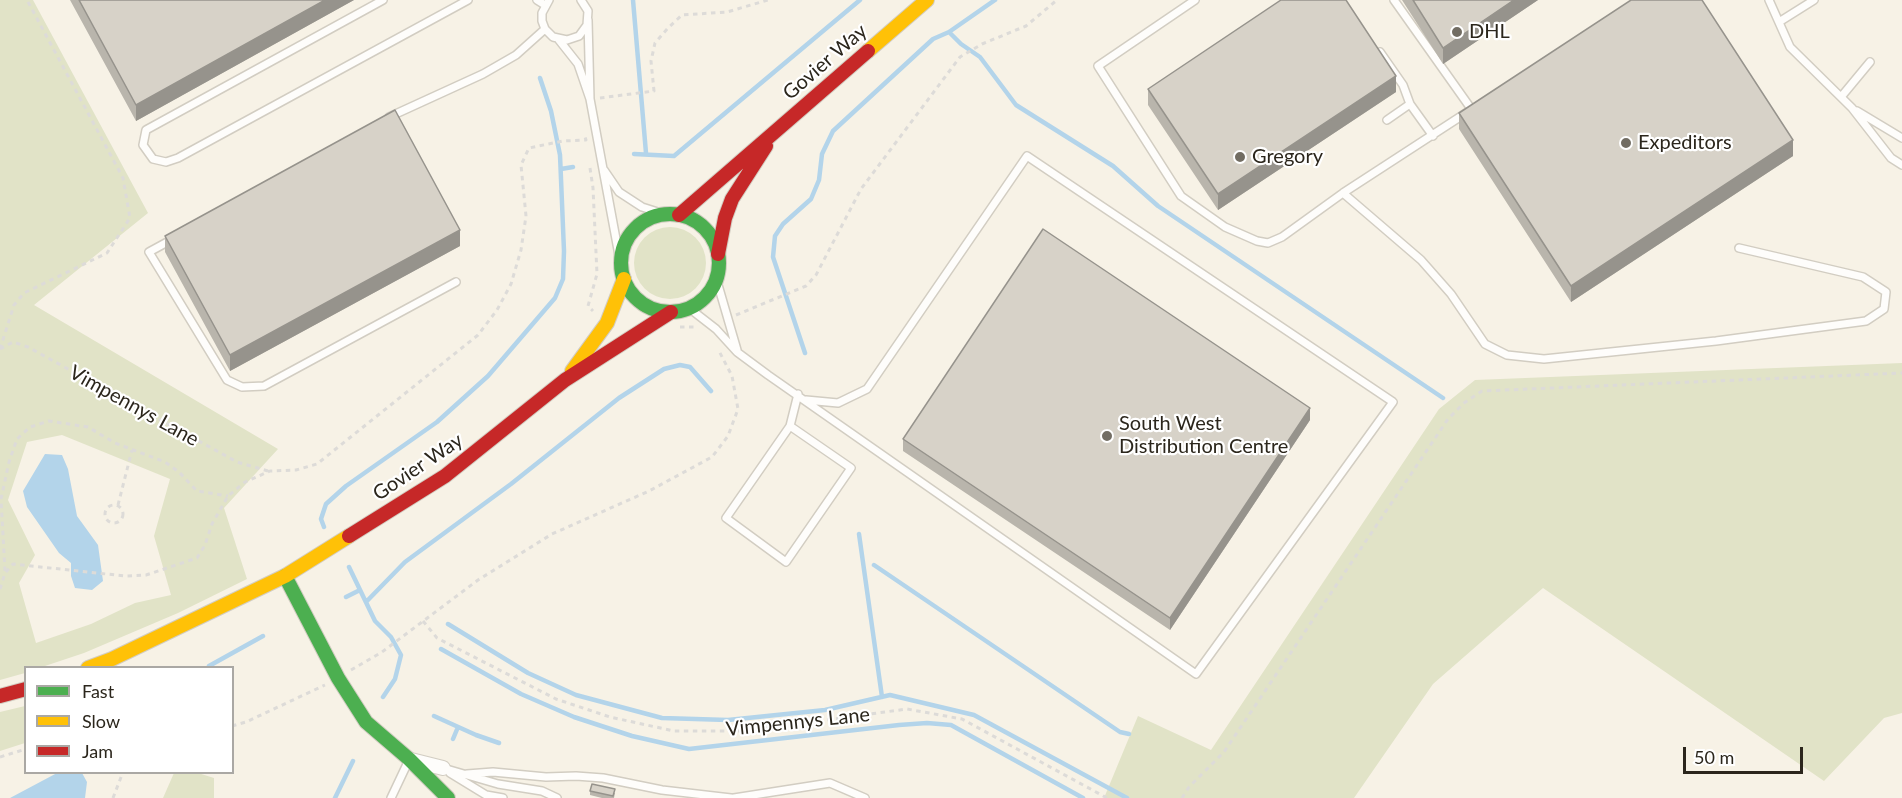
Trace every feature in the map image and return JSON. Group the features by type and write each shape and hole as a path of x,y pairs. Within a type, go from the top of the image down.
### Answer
{"street":[{"name":"Govier Way","path":"679,214 927,0"},
{"name":"Govier Way","path":"718,255 725,218 732,200 776,130"},
{"path":"664,214 679,214 705,228 714,241 718,255 716,278 701,301 688,308 671,312 656,310 642,303 631,293 622,273 622,251 632,232 650,218 664,214"},
{"name":"Govier Way","path":"565,380 608,323 622,273"},
{"name":"Govier Way","path":"93,666 285,576 445,476 565,380 671,312"},
{"path":"285,576 338,678 366,722 409,759 448,798"},
{"path":"0,696 24,690"},
{"path":"409,759 443,768"}],"lane":[{"path":"383,0 146,130 142,145 153,159 166,162 178,158 468,0"},
{"path":"537,0 547,3 542,21 545,29 560,40 579,36 588,20"},
{"path":"582,0 586,7 588,20 590,99"},
{"path":"1195,0 1098,66 1181,196 1225,227 1257,241 1268,243 1282,237 1343,193 1482,103"},
{"path":"1394,0 1472,110"},
{"path":"1769,0 1790,47 1852,108 1891,158 1902,165"},
{"path":"1779,22 1814,0"},
{"path":"378,122 483,74 516,55 545,29"},
{"path":"560,40 578,64 590,99 622,273"},
{"path":"1377,47 1403,85 1410,104 1433,136"},
{"path":"1841,97 1870,62"},
{"path":"1387,120 1410,104"},
{"path":"1852,108 1902,138"},
{"path":"688,308 716,329 737,352 863,443 1196,674 1393,402 1027,156 867,388 838,403 806,400"},
{"path":"603,168 619,192 642,207 664,214"},
{"path":"1343,193 1421,260 1451,294 1485,344 1507,355 1544,359 1716,341 1866,321 1884,309 1886,292 1863,277 1739,248"},
{"path":"180,234 149,252 227,380 242,387 264,386 456,282"},
{"path":"716,278 737,352"},
{"path":"790,426 851,468 786,562 726,518 790,426 798,394"},
{"path":"391,798 409,759"},
{"path":"443,768 498,784 542,791 557,798"},
{"path":"443,768 486,795 503,798"},
{"path":"467,774 493,772 546,777 603,778 662,790 732,798 830,783 865,798"}],"path":[{"path":"0,349 14,305 24,293 107,253 130,218 123,178 27,0"},
{"path":"625,95 654,92 651,61 655,43 682,15 727,12 768,0"},
{"path":"728,319 806,286 816,275 861,189 960,57 982,44 1026,26 1057,0"},
{"path":"5,573 13,564 23,564 125,576 146,575 197,558 228,496 245,482 270,471 296,470 317,464 478,335 511,284 521,250 526,216 521,165 529,148 563,141"},
{"path":"234,725 246,722 338,678 382,652 477,580 552,534 649,490 712,457 728,436 738,409 732,376 710,337 716,329"},
{"name":"Vimpennys Lane","path":"0,349 13,342 28,347 237,462 270,471"},
{"path":"1182,798 1189,787 1224,752 1448,419 1464,403 1482,392 1902,373"},
{"path":"0,589 5,573 2,499 9,462 17,439 30,427 49,421 88,427 115,443 165,462 179,472 197,491 228,496"},
{"path":"118,506 132,450"},
{"path":"110,506 118,506 122,509 123,516 118,522 112,523 106,519 105,512 110,506"},
{"name":"Vimpennys Lane","path":"423,621 437,638 520,681 556,699 610,717 674,731 745,731 907,709 962,719 1107,798"},
{"path":"0,757 24,750"},
{"path":"112,798 122,774"}],"green space":[{"path":"0,0 33,0 148,213 34,305 278,449 224,508 247,579 178,613 84,653 45,666 24,666 24,673 0,680","holes":["62,435 170,479 154,536 171,595 135,603 91,624 36,643 19,583 35,555 8,500 27,442"]},
{"path":"663,227 677,227 696,237 706,256 706,270 696,289 677,299 663,299 644,289 634,270 634,256 644,237"},
{"path":"1902,363 1902,713 1884,718 1824,781 1543,588 1433,684 1354,798 1104,798 1138,716 1211,750 1439,409 1475,380"},
{"path":"24,706 24,743 0,751 0,712"},
{"path":"174,774 201,774 214,778 214,798 163,798"}],"water":[{"path":"45,454 62,455 68,469 77,516 98,545 103,581 92,590 75,588 71,576 71,563 59,553 27,507 23,491"},
{"path":"55,774 83,774 87,782 85,798 10,798"}],"building":[{"path":"79,0 325,0 136,105"},
{"name":"Gregory","path":"1281,0 1346,0 1396,76 1218,194 1148,89"},
{"path":"1413,0 1514,0 1443,48"},
{"name":"Expeditors","path":"1631,0 1702,0 1793,140 1571,286 1459,113"},
{"path":"395,110 460,230 230,355 165,236"},
{"name":"South West Distribution Centre","path":"1043,229 1310,408 1170,618 903,439"},
{"path":"592,784 615,789 613,796 590,791"}],"waterway":[{"path":"633,0 646,153"},
{"path":"634,154 674,156 860,0"},
{"path":"805,353 773,257 775,236 783,224 811,199 819,180 822,154 833,131 933,39 949,32 995,0"},
{"path":"949,32 961,44 980,57 1016,105 1113,166 1158,206 1443,398"},
{"path":"324,527 321,519 326,504 346,486 437,422 488,376 555,298 563,279 564,251 560,155 551,111 540,78"},
{"path":"561,169 573,167"},
{"path":"366,602 405,562 511,484 619,398 664,369 680,365 690,367 711,391"},
{"path":"859,534 882,697"},
{"path":"874,565 1120,732 1129,734"},
{"path":"349,567 375,621 391,637 401,655 395,679 383,697"},
{"path":"346,597 360,590"},
{"path":"448,624 528,673 576,695 662,718 728,720 825,710 890,695 974,715 1127,798"},
{"path":"209,666 263,636"},
{"path":"441,649 521,694 574,717 632,736 689,749 899,725 927,723 951,725 1083,798"},
{"path":"434,716 499,743"},
{"path":"453,739 458,727"},
{"path":"335,798 353,761"}],"traffic: fast":[{"path":"670,214 680,215 697,222 711,236 718,253 719,263 718,273 711,290 697,304 680,311 670,312 660,311 643,304 629,290 622,273 621,263 622,253 629,236 643,222 660,215 670,214"},
{"path":"285,576 338,678 366,722 409,759 448,798"}],"traffic: slow":[{"path":"868,51 927,0"},
{"path":"572,371 607,323 624,279"},
{"path":"93,666 285,576 349,536"}],"traffic: jam":[{"path":"679,215 868,51"},
{"path":"718,254 725,218 732,199 766,146"},
{"path":"349,536 445,476 565,380 671,312"},
{"path":"0,696 24,690"}],"place":[{"name":"DHL","path":"1457,32"},
{"name":"Expeditors","path":"1626,143"},
{"name":"Gregory","path":"1240,157"},
{"name":"South West Distribution Centre","path":"1107,436"}]}
